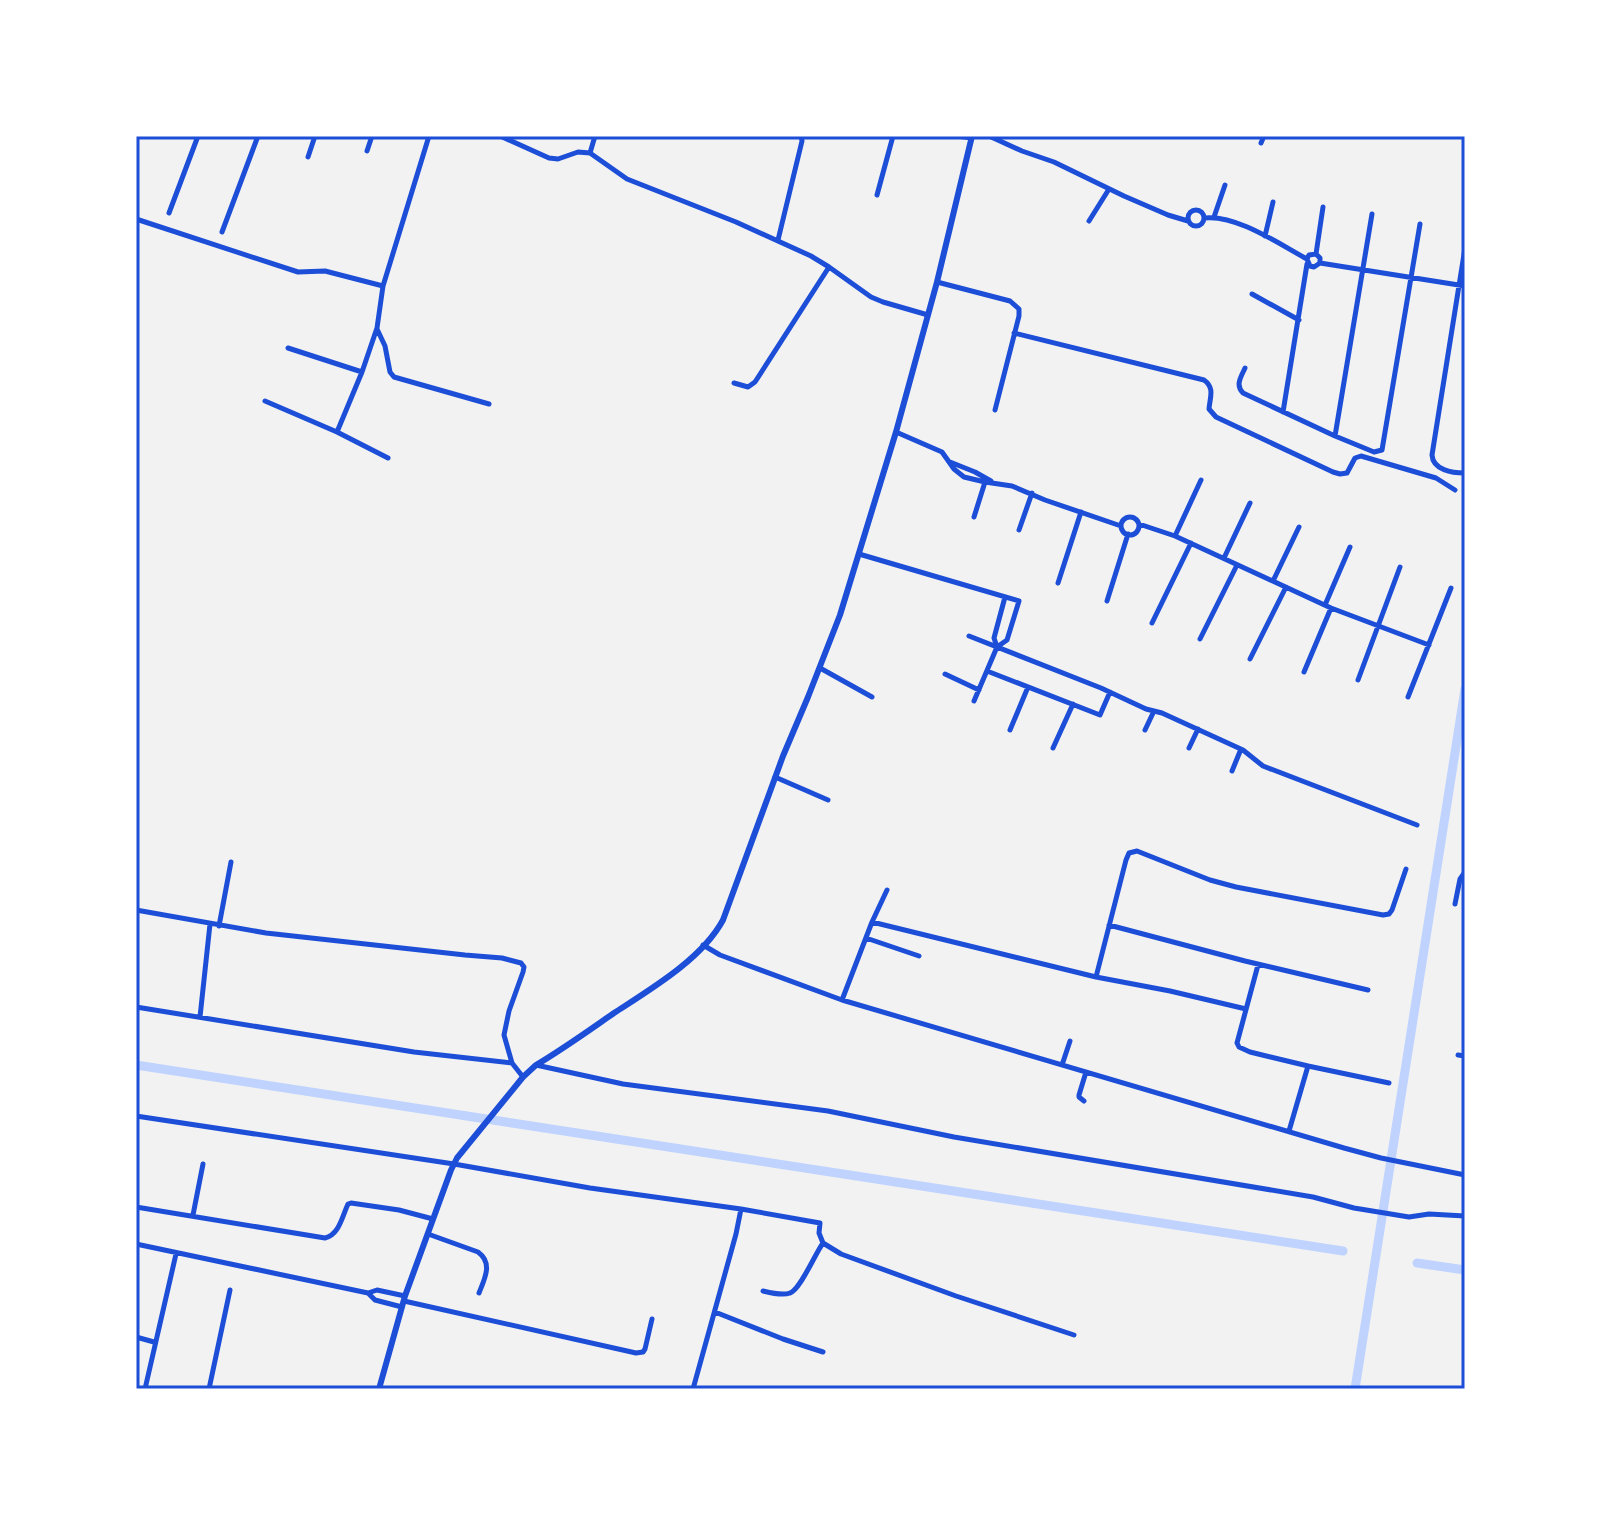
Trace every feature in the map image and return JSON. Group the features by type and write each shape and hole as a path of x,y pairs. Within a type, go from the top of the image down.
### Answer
{"street":[{"path":"169,213 198,136"},
{"path":"222,232 258,136"},
{"path":"308,157 315,136"},
{"path":"367,151 372,136"},
{"path":"337,432 377,328 383,286 429,136"},
{"path":"500,136 549,158 558,159 578,152 590,153 627,179 778,240 829,267 871,297 928,315"},
{"path":"590,153 595,136"},
{"path":"778,240 800,152 801,136"},
{"path":"877,195 893,136"},
{"path":"379,1389 404,1301 455,1161 514,1085 536,1065 670,976 703,945 723,920 775,777 840,615 896,432 972,137 957,136"},
{"path":"989,136 1192,225 1199,226 1204,218"},
{"path":"1214,217 1225,185"},
{"path":"1089,221 1109,189"},
{"path":"1265,236 1273,202"},
{"path":"1316,254 1323,207"},
{"path":"1188,221 1193,211 1200,212 1204,218"},
{"path":"1335,436 1372,214"},
{"path":"1204,218 1229,221 1265,236 1314,267 1320,263 1462,285"},
{"path":"136,219 298,272 325,271 383,286"},
{"path":"1245,368 1238,383 1240,391 1335,436 1379,452 1384,446 1420,224"},
{"path":"1465,248 1462,285 1432,455 1435,466 1465,473"},
{"path":"1283,412 1307,261 1309,255 1316,254"},
{"path":"1316,254 1320,263"},
{"path":"734,383 748,387 755,382 829,267"},
{"path":"937,282 1010,301 1019,309 995,410"},
{"path":"1252,294 1299,320"},
{"path":"377,328 394,377 489,404"},
{"path":"1014,333 1204,380 1212,392 1209,409 1216,417 1333,472 1347,473 1355,458 1361,456 1436,478 1455,490"},
{"path":"288,348 362,372"},
{"path":"265,401 388,458"},
{"path":"896,432 936,448 964,477 1012,486 1121,526 1128,534 1136,532 1139,524"},
{"path":"1175,536 1201,480"},
{"path":"974,517 987,481"},
{"path":"1019,530 1032,493"},
{"path":"1224,558 1250,503"},
{"path":"1058,583 1081,512"},
{"path":"1121,526 1129,517 1136,519 1139,524 1175,536 1328,606 1429,645"},
{"path":"1273,581 1299,527"},
{"path":"1107,601 1128,534"},
{"path":"1152,623 1191,543"},
{"path":"1304,672 1350,547"},
{"path":"859,554 1019,601 1007,640 997,647 974,701"},
{"path":"1200,639 1237,565"},
{"path":"1358,680 1400,567"},
{"path":"1250,659 1286,587"},
{"path":"1408,697 1451,588"},
{"path":"997,647 994,638 1005,597"},
{"path":"969,636 1162,713 1241,749 1263,766 1417,825"},
{"path":"820,668 872,697"},
{"path":"987,671 1100,715 1110,692"},
{"path":"945,674 979,690"},
{"path":"1010,730 1028,687"},
{"path":"1053,748 1073,704"},
{"path":"1145,730 1154,711"},
{"path":"1189,748 1198,729"},
{"path":"1232,771 1241,749"},
{"path":"775,777 828,800"},
{"path":"1096,977 1126,860 1133,851 1236,887 1383,915 1392,910 1406,869"},
{"path":"219,926 231,862"},
{"path":"1455,904 1460,879 1465,872"},
{"path":"842,1000 887,890"},
{"path":"136,910 266,933 502,958 521,963 523,972 504,1035 512,1063 523,1077"},
{"path":"872,922 1096,977 1246,1009"},
{"path":"200,1017 210,924"},
{"path":"1109,925 1258,965 1368,990"},
{"path":"866,938 919,956"},
{"path":"703,945 720,955 842,1000 1381,1158 1465,1175"},
{"path":"1258,965 1237,1043 1239,1047 1389,1083"},
{"path":"136,1007 414,1052 512,1063"},
{"path":"1062,1065 1070,1041"},
{"path":"536,1065 623,1084 828,1111 968,1139 1313,1197 1409,1217 1429,1214 1465,1216"},
{"path":"1289,1131 1308,1066"},
{"path":"1084,1101 1079,1097 1086,1072"},
{"path":"136,1116 455,1161 590,1188 820,1223 819,1233 823,1243 841,1254 1074,1335"},
{"path":"193,1215 203,1164"},
{"path":"136,1207 325,1238 332,1236 337,1229 350,1203 399,1210 433,1219"},
{"path":"693,1389 741,1209"},
{"path":"428,1234 485,1257 488,1267 479,1293"},
{"path":"763,1291 792,1293 798,1288 823,1243"},
{"path":"136,1244 368,1293 377,1290 404,1301 636,1353 645,1349 652,1319"},
{"path":"145,1389 176,1254"},
{"path":"209,1389 230,1290"},
{"path":"368,1293 375,1300 404,1301"},
{"path":"715,1312 823,1352"},
{"path":"136,1337 154,1342"}],"waterway":[{"path":"1355,1389 1465,689"},
{"path":"136,1065 1343,1251"},
{"path":"1417,1263 1465,1270"}]}
